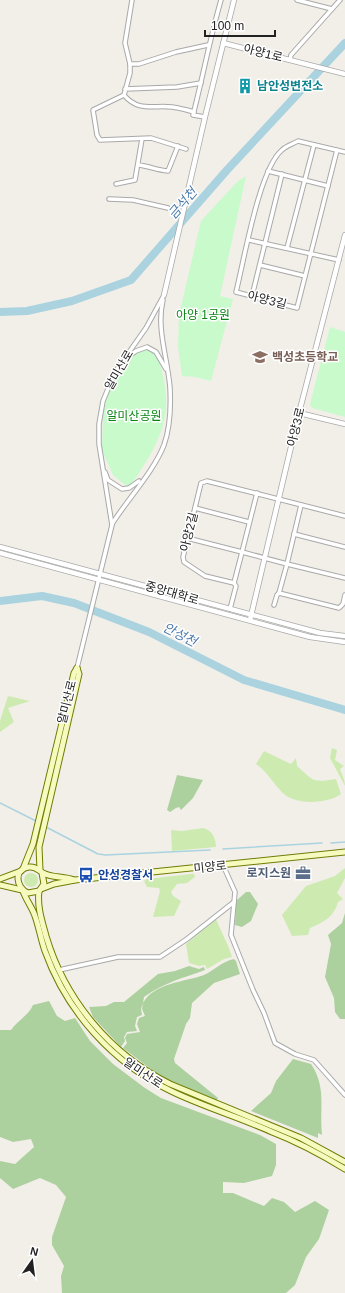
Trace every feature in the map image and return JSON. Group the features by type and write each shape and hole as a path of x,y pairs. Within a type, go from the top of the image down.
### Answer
{"main road":[{"name":"알미산로","path":"22,870 33,844 74,673 77,668"},
{"name":"알미산로","path":"41,872 39,847 79,674 77,668"},
{"name":"미양로","path":"40,890 54,884 75,880 345,852"},
{"path":"0,879 32,867 41,872 44,878 40,890 34,893 0,885"},
{"path":"22,870 18,877 18,884 22,890"},
{"name":"미양로","path":"41,872 75,880"},
{"name":"알미산로","path":"22,890 35,916 45,951 60,984 79,1015 107,1047 153,1082 171,1091 310,1149 345,1169"},
{"name":"알미산로","path":"40,890 39,905 42,920 59,970 81,1008 101,1032 124,1054 156,1077 189,1093 301,1138 345,1162"}],"street":[{"path":"132,0 125,43 130,64 130,73 124,95 130,103 139,106 172,107 205,117 234,0"},
{"path":"194,113 207,60 208,46 221,0"},
{"path":"297,0 332,10"},
{"path":"290,60 291,55 340,0"},
{"name":"아양1로","path":"223,43 345,74"},
{"path":"130,64 139,64 176,52 208,46"},
{"path":"125,89 177,87 201,83"},
{"path":"124,95 93,110 97,135 100,140 151,138 186,149"},
{"name":"알미산로","path":"77,668 112,525 164,446 169,428 170,388 161,329 161,309 173,251 205,117"},
{"path":"116,184 135,180 142,139"},
{"name":"아양3길","path":"337,150 310,254 298,308 236,292 262,184 268,171 282,150 298,141 314,145 337,150 345,152"},
{"path":"287,248 314,145"},
{"path":"138,165 149,166 154,170 168,171 178,146"},
{"path":"268,171 328,186"},
{"path":"252,296 282,174"},
{"path":"109,199 133,200 168,208"},
{"name":"아양3로","path":"251,618 299,413 345,235"},
{"path":"249,240 339,260"},
{"path":"260,265 305,276"},
{"name":"알미산로","path":"112,525 101,455 100,424 103,401 109,384 121,362 146,328 164,295"},
{"path":"121,362 136,351 147,347 153,350 160,357 168,374"},
{"path":"299,413 345,424"},
{"path":"101,455 108,480 122,489 138,483 152,466"},
{"name":"아양2길","path":"234,583 205,576 184,562 183,557 201,483 207,481 345,516"},
{"path":"230,609 236,586 234,583 257,493"},
{"path":"274,605 287,564 301,505"},
{"path":"195,508 249,522"},
{"path":"294,534 345,546"},
{"path":"188,538 345,578"},
{"name":"중앙대학로","path":"0,547 230,609 251,618 310,637 345,642"},
{"name":"중앙대학로","path":"0,553 251,618 320,633 345,636"},
{"path":"279,593 339,608 343,604 345,595"},
{"path":"223,865 235,892 231,935 275,1043 295,1054 314,1060 345,1095"},
{"path":"59,970 118,957 160,957 187,939 234,902"}],"green space":[{"name":"아양 1공원","path":"246,176 220,296 233,299 211,381 195,377 182,376 178,346 179,315 201,221 237,182"},
{"path":"330,327 345,332 345,417 312,408 310,404"},
{"name":"알미산공원","path":"146,348 158,355 165,385 166,408 161,432 156,444 129,488 113,475 102,450 103,415 109,389 130,352"},
{"path":"8,696 30,701 8,708 14,722 0,732 0,721"},
{"path":"332,748 337,750 335,760 344,766 340,769 345,786 330,758"},
{"path":"264,751 291,764 296,758 297,766 314,780 322,781 336,779 341,794 328,800 312,802 289,798 256,764"},
{"path":"177,775 203,780 193,798 181,810 179,807 170,812 167,810"},
{"path":"203,828 213,835 216,847 172,851 171,830 182,831"},
{"path":"345,868 345,878 337,893 343,899 338,902 334,912 324,921 310,928 308,935 292,936 282,915 306,886 335,876"},
{"path":"28,873 34,873 38,877 38,883 34,887 28,887 24,883 24,877"},
{"path":"194,874 195,877 187,883 177,884 171,892 173,896 181,901 174,916 153,917 160,891 159,888 147,887 144,881 147,879"},
{"path":"246,892 250,892 258,904 251,921 242,927 235,925 236,904 237,900"},
{"path":"345,913 345,1019 340,1019 335,1012 334,998 325,977 331,944 328,935 342,923"},
{"path":"216,919 232,957 224,959 207,969 205,965 199,966 189,963 186,944"},
{"path":"234,959 236,961 240,974 214,983 192,1003 190,1018 186,1024 174,1059 175,1063 218,1098 216,1101 160,1076 123,1048 127,1043 125,1038 127,1034 140,1032 137,1024 139,1018 145,1016 142,1009 143,1003 148,996 162,987 204,975 229,960"},
{"path":"189,966 199,969 204,967 205,970 173,981 151,992 144,997 141,1009 142,1015 137,1017 135,1026 137,1031 127,1032 124,1037 125,1041 121,1047 93,1017 89,1007 106,1006 114,1002 124,1002 158,974 175,971"},
{"path":"49,1001 57,1016 65,1021 75,1018 90,1041 113,1064 145,1088 161,1098 260,1135 276,1144 276,1165 272,1176 244,1183 223,1182 223,1193 233,1193 264,1206 272,1198 284,1202 295,1212 315,1201 329,1210 319,1239 306,1257 295,1285 286,1293 62,1293 61,1276 64,1266 52,1245 52,1237 66,1197 56,1185 40,1178 13,1189 0,1178 0,1161 15,1164 34,1147 31,1139 13,1142 0,1137 0,1030 11,1030 29,1012 33,1005"},
{"path":"293,1059 311,1064 319,1081 321,1090 322,1135 318,1133 318,1138 251,1111 271,1093 276,1081"}],"waterway":[{"name":"금석천","path":"0,312 27,311 72,301 131,280 227,170 345,43"},
{"name":"안성천","path":"0,601 42,596 74,603 149,632 244,680 345,710"},
{"path":"0,803 36,821"},
{"path":"46,827 98,854 106,855 210,850"},
{"path":"331,843 345,842"},
{"path":"223,849 322,843"}],"place":[{"name":"남안성변전소","path":"245,86"},
{"name":"백성초등학교","path":"260,357"},
{"name":"로지스원","path":"303,873"},
{"name":"안성경찰서","path":"86,875"}]}
